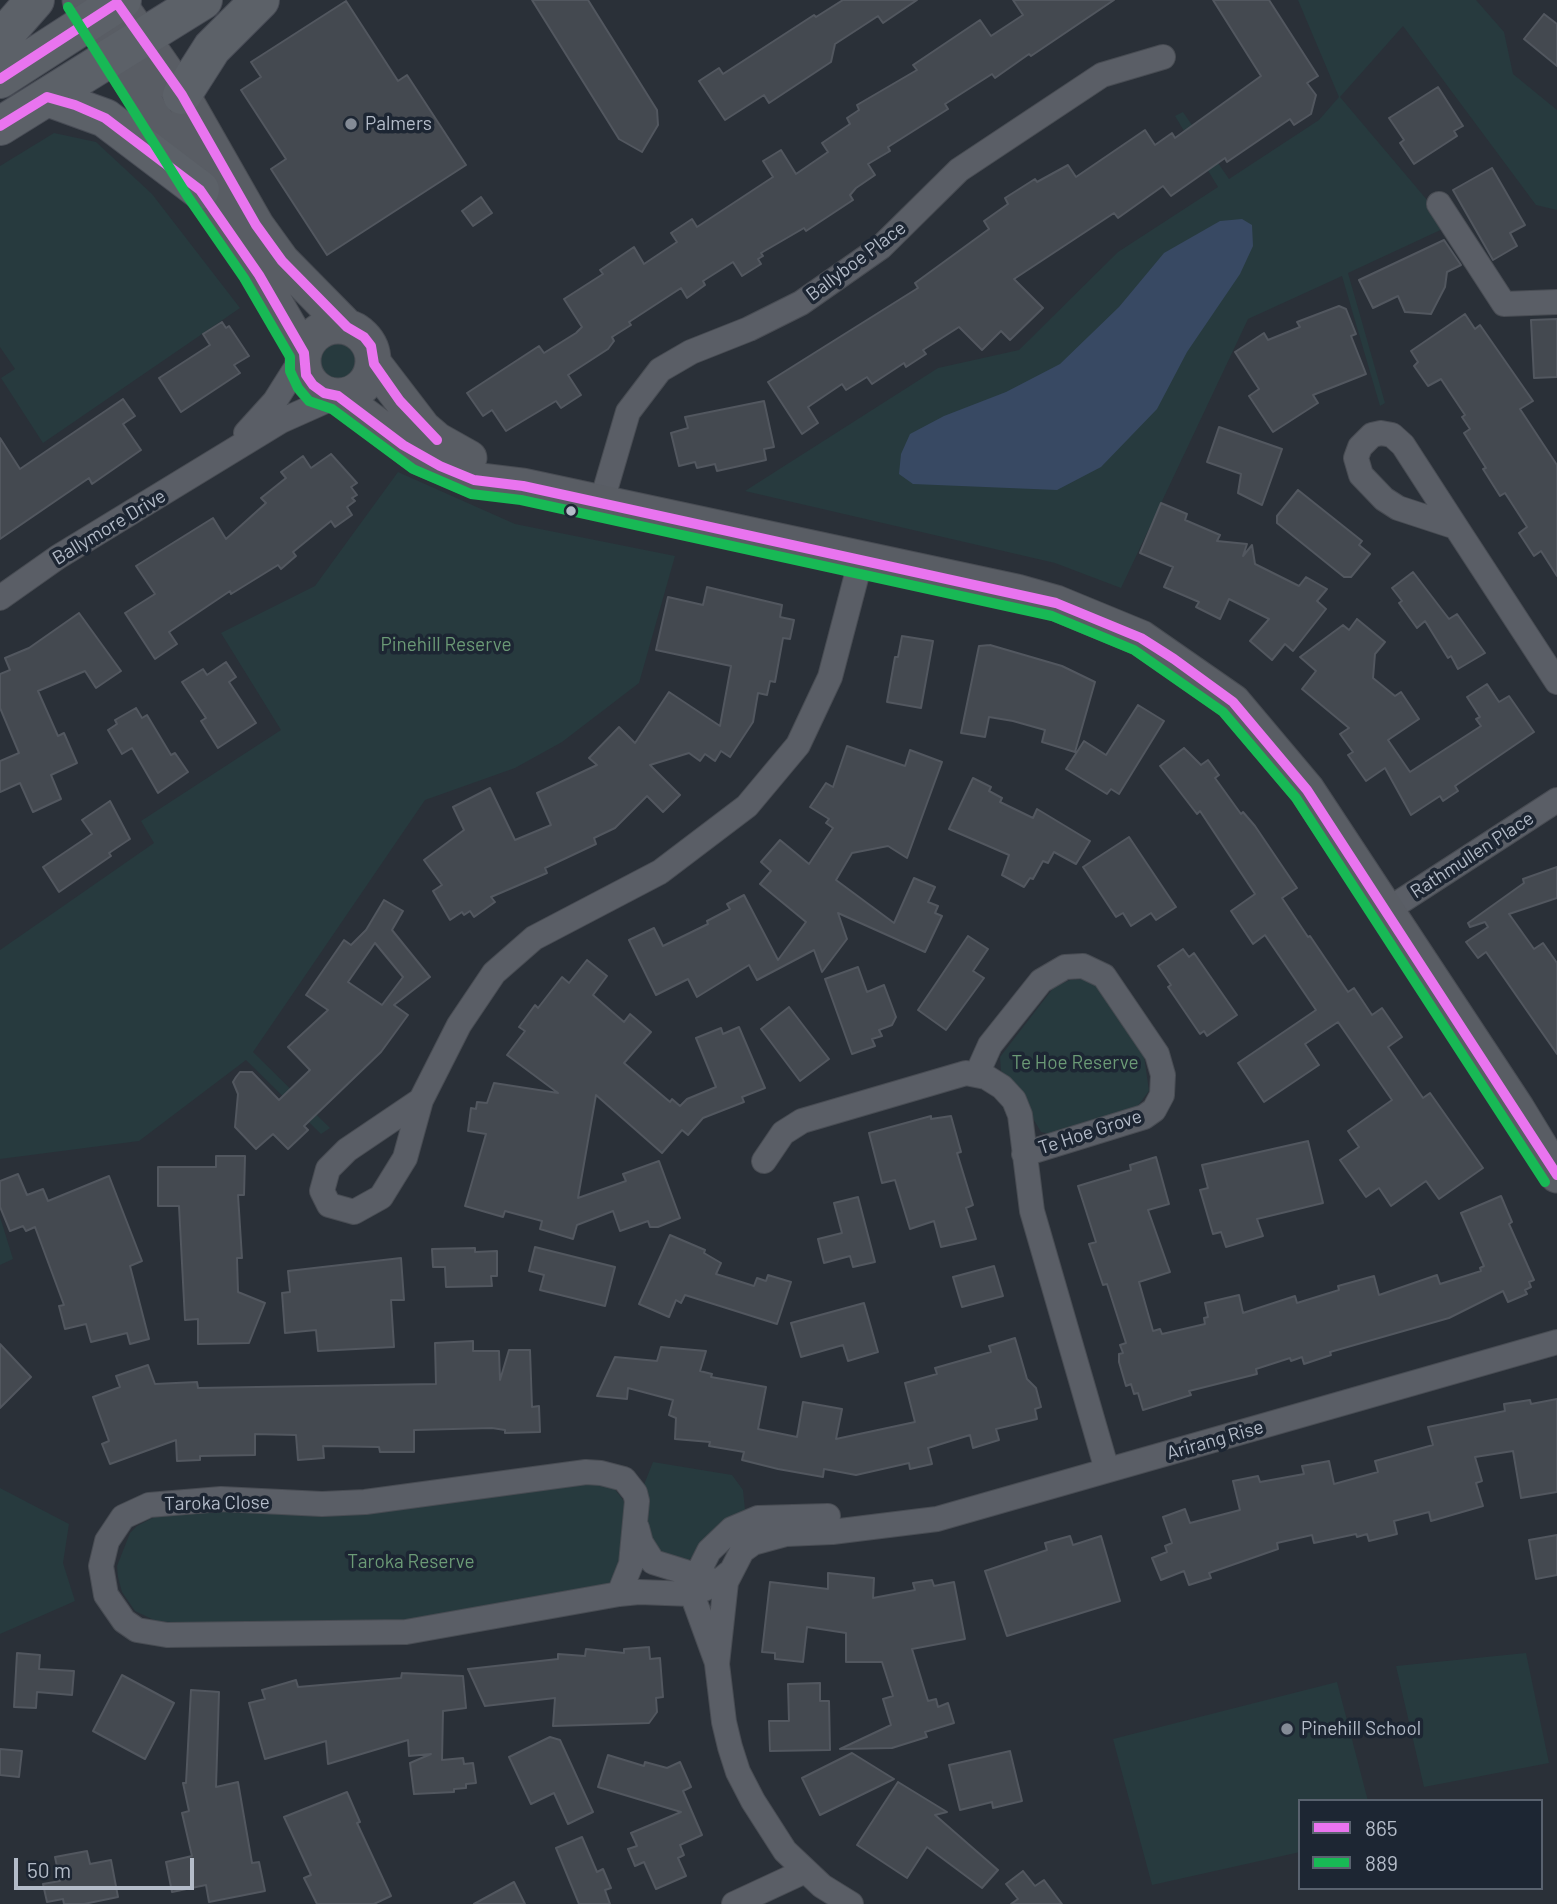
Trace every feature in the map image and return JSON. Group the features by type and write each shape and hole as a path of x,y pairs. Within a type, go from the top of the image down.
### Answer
{"main road":[{"path":"0,40 35,0"},
{"path":"0,126 202,0"},
{"path":"182,94 212,48 260,0"},
{"path":"0,79 105,4 129,46 200,190 256,270 304,354"},
{"path":"129,46 182,94 263,234 282,261 348,327 368,341 374,364 400,401 437,440 523,486"},
{"path":"47,97 105,118 200,190"},
{"path":"348,327 323,329 309,342 304,354 304,368 309,380 318,390 338,396 403,445 440,466 474,480 523,486 1056,603 1142,638 1174,659 1233,702 1307,790 1557,1175"},
{"path":"338,396 360,389 371,375 374,364"}],"street":[{"name":"Ballyboe Place","path":"601,504 628,412 660,370 691,352 777,317 820,290 904,227 959,170 1102,75 1163,57"},
{"path":"1439,204 1504,304 1557,302"},
{"name":"Ballymore Drive","path":"222,460 275,401 304,354"},
{"name":"Ballymore Drive","path":"0,598 48,563 222,460 281,421 338,396"},
{"path":"1455,527 1557,682"},
{"path":"421,1100 347,1150 328,1169 321,1191 329,1205 345,1212 355,1212 381,1197 405,1158 421,1100 459,1025 494,973 534,938 660,872 747,806 798,745 830,677 861,559"},
{"name":"Rathmullen Place","path":"1386,911 1557,800"},
{"name":"Te Hoe Grove","path":"1024,1154 1144,1117 1154,1110 1161,1095 1163,1075 1157,1055 1104,975 1083,966 1065,967 1041,981 990,1045 977,1074 1002,1087 1014,1100 1020,1115 1024,1154 1032,1211 1107,1470"},
{"path":"764,1161 783,1133 802,1121 953,1076 977,1074"},
{"name":"Arirang Rise","path":"850,1904 805,1871 770,1830 738,1772 724,1722 709,1551 732,1529 758,1518 833,1516 870,1525 937,1519 1557,1342"},
{"name":"Taroka Close","path":"619,1594 631,1564 637,1501 630,1485 614,1476 586,1472 365,1502 322,1504 221,1499 149,1505 123,1517 107,1541 101,1566 106,1595 124,1621 137,1630 167,1636 405,1632 619,1594 712,1584"},
{"name":"Taroka Close","path":"636,1528 641,1544 653,1562 712,1584"},
{"path":"734,1904 805,1871"}],"green space":[{"path":"1298,0 1476,0 1504,32 1513,74 1557,110 1557,210 1536,205 1403,26 1340,97 1449,226 1348,273 1385,403 1380,406 1342,276 1248,319 1121,588 1055,563 745,491 938,368 1019,350 1118,252 1218,187 1175,116 1183,112 1229,179 1319,120 1339,97"},
{"path":"54,133 96,142 152,194 240,308 43,443 1,378 15,369 0,347 0,166"},
{"path":"338,342 346,343 352,348 357,354 357,370 352,376 346,381 338,382 330,381 324,376 319,370 318,362 319,354 324,348 330,343"},
{"name":"Pinehill Reserve","path":"398,472 515,524 675,556 639,683 562,742 515,768 425,800 253,1052 330,1128 321,1134 246,1060 139,1141 0,1159 0,950 154,843 141,821 281,730 221,633 315,586"},
{"name":"Te Hoe Reserve","path":"1082,979 1100,987 1144,1056 1149,1091 1136,1108 1050,1134 1041,1132 1009,1078 1001,1071 1000,1057 1054,987 1070,980"},
{"path":"0,1217 13,1259 0,1265"},
{"path":"653,1462 732,1475 743,1490 745,1510 724,1525 695,1556 683,1563 667,1562 647,1535 649,1506 643,1487"},
{"name":"Taroka Reserve","path":"601,1483 614,1488 626,1504 621,1568 608,1585 420,1620 293,1624 170,1622 156,1621 135,1611 122,1592 118,1577 117,1566 130,1533 137,1526 162,1513"},
{"path":"0,1488 69,1524 63,1563 75,1601 0,1634"},
{"path":"1526,1653 1549,1763 1424,1787 1396,1666"},
{"path":"1337,1682 1367,1799 1298,1799 1298,1852 1152,1885 1113,1739"}],"water":[{"path":"1242,219 1252,225 1253,246 1240,274 1187,352 1157,409 1101,467 1057,490 913,484 899,474 901,454 910,434 944,416 1006,392 1060,364 1119,307 1164,253 1220,221"}],"building":[{"path":"532,0 588,0 657,110 658,125 642,152 619,139"},
{"path":"843,0 917,0 883,23 878,16 835,44 831,62 769,103 764,95 725,120 699,81 719,68 723,74 814,15 816,17"},
{"path":"1013,0 1114,0 1031,56 1029,54 995,78 992,74 945,104 948,109 888,147 890,151 868,164 875,175 856,188 850,195 853,200 806,231 804,228 761,253 763,256 758,259 761,264 742,276 733,262 703,281 705,285 687,298 681,288 629,322 631,325 612,337 614,341 608,349 568,375 581,395 561,408 556,401 506,431 492,410 483,416 467,393 539,346 544,353 576,333 582,327 564,299 603,274 600,270 634,247 644,264 677,242 671,233 692,219 697,227 773,177 763,161 781,150 796,174 828,152 822,143 850,124 847,118 859,110 857,105 917,70 913,65 980,20 991,36 1023,15"},
{"path":"1213,0 1269,0 1318,76 1307,83 1316,95 1311,114 1294,125 1290,119 1227,162 1225,158 1171,196 1163,186 1118,218 1114,213 1014,279 1043,308 1010,340 1001,331 982,350 959,327 923,350 926,354 906,367 904,363 872,384 867,377 846,390 842,384 808,407 818,423 802,434 768,382 918,288 915,283 989,229 984,221 1008,204 1005,198 1035,179 1037,182 1068,165 1076,177 1145,130 1155,145 1172,133 1175,138 1261,76"},
{"name":"Palmers","path":"346,1 398,81 407,75 466,165 327,255 271,169 286,159 241,90 261,77 251,62"},
{"path":"1544,14 1557,24 1557,66 1524,39"},
{"path":"1438,87 1463,126 1454,131 1457,136 1414,164 1400,143 1404,140 1389,118"},
{"path":"1492,168 1525,225 1510,233 1517,246 1493,260 1453,190"},
{"path":"481,197 492,213 473,226 462,211"},
{"path":"1444,240 1461,265 1447,272 1445,287 1431,314 1405,312 1398,296 1373,308 1359,280"},
{"path":"1339,306 1346,309 1356,334 1351,336 1366,374 1313,395 1318,403 1273,432 1249,396 1259,389 1235,352 1264,333 1268,340 1300,327 1297,322"},
{"path":"1465,314 1475,329 1480,325 1533,401 1520,409 1557,465 1557,576 1541,551 1534,556 1519,533 1527,527 1505,493 1500,496 1483,469 1486,468 1464,433 1470,429 1462,417 1465,415 1441,379 1428,386 1414,366 1418,362 1411,351"},
{"path":"1557,319 1557,377 1534,378 1531,320"},
{"path":"222,322 226,328 229,326 249,356 234,365 240,373 181,412 159,378 210,345 203,334"},
{"path":"123,399 135,416 123,424 141,450 92,484 89,478 0,539 0,438 20,469"},
{"path":"764,401 774,447 764,449 766,460 717,471 715,464 697,468 695,462 679,466 671,433 688,428 685,417"},
{"path":"1219,427 1282,449 1262,505 1238,493 1241,474 1207,462"},
{"path":"331,454 357,483 351,487 357,495 352,498 355,501 347,507 352,515 335,527 331,521 293,552 296,556 281,569 278,565 231,594 230,591 169,632 177,644 155,659 125,613 155,594 136,566 213,518 226,539 266,503 261,498 286,478 281,472 303,456 311,468"},
{"path":"1298,490 1362,541 1359,545 1370,554 1351,577 1344,577 1277,523 1277,516"},
{"path":"1161,503 1187,514 1185,520 1220,535 1217,541 1247,544 1243,556 1252,545 1255,564 1299,586 1306,577 1327,589 1317,601 1326,609 1293,651 1285,644 1272,660 1250,641 1269,619 1229,599 1220,619 1196,607 1199,602 1164,587 1173,567 1140,553"},
{"path":"1413,572 1449,619 1457,614 1485,653 1458,669 1425,621 1417,628 1392,588"},
{"path":"707,587 782,605 780,617 794,620 790,639 783,638 775,682 770,681 767,695 758,693 753,722 730,757 721,751 715,761 705,754 700,761 689,753 650,765 680,795 663,812 647,796 615,828 594,838 596,844 545,868 547,873 491,897 495,902 474,917 470,911 464,915 462,912 450,920 433,891 442,885 424,860 464,830 453,807 490,788 515,840 551,825 537,793 597,765 589,758 619,727 635,743 669,692 720,726 731,666 656,650 668,597 703,605"},
{"path":"79,613 121,671 96,688 85,671 38,691 58,736 64,733 77,763 51,775 61,799 33,812 20,783 0,792 0,761 19,753 0,708 0,674 10,670 5,658 29,648"},
{"path":"1357,619 1385,642 1375,654 1373,678 1395,696 1401,692 1419,719 1388,740 1410,772 1481,726 1476,719 1480,717 1467,697 1487,684 1499,702 1509,696 1534,732 1455,786 1458,791 1443,801 1440,796 1411,815 1385,768 1366,781 1348,755 1353,752 1340,734 1349,728 1302,689 1316,671 1300,657 1343,625 1349,630"},
{"path":"902,636 933,641 921,708 887,702 895,657 898,657"},
{"path":"990,645 1062,666 1095,682 1075,752 1042,742 1045,730 989,717 985,737 961,733 979,646"},
{"path":"226,662 236,677 229,682 256,723 218,748 201,721 206,718 182,682 203,669 207,675"},
{"path":"1138,705 1164,721 1119,794 1111,789 1107,794 1066,769 1084,741 1106,755"},
{"path":"136,708 142,718 147,715 171,755 175,753 188,772 158,793 132,748 122,754 108,730 117,724 115,720"},
{"path":"847,746 905,766 910,750 942,762 907,858 888,846 852,853 836,880 894,923 914,878 935,887 928,902 938,906 935,913 942,916 925,952 838,913 847,939 822,972 814,950 757,980 749,965 697,997 688,979 656,995 629,940 654,928 663,946 708,924 707,921 730,909 727,904 744,895 778,960 806,922 760,884 771,871 761,862 780,840 809,864 833,828 826,823 829,819 810,807 826,783 833,787"},
{"path":"1184,748 1201,765 1208,760 1219,775 1215,778 1241,814 1243,812 1255,826 1297,888 1282,898 1308,937 1310,936 1348,992 1354,988 1372,1015 1382,1008 1402,1037 1388,1047 1423,1098 1430,1093 1483,1168 1439,1199 1426,1181 1391,1206 1379,1188 1366,1197 1340,1160 1359,1147 1348,1131 1392,1100 1338,1022 1305,1044 1319,1065 1264,1102 1238,1063 1316,1010 1265,935 1253,944 1231,911 1255,894 1200,811 1197,814 1160,766"},
{"path":"973,778 991,787 989,791 1002,798 1000,802 1033,818 1037,809 1090,841 1076,864 1054,852 1048,863 1043,861 1033,879 1030,878 1024,887 1002,875 1009,855 949,829"},
{"path":"110,801 130,839 109,853 111,856 59,892 43,867 92,834 82,820"},
{"path":"1129,837 1176,907 1156,920 1151,913 1131,926 1123,913 1116,917 1083,867"},
{"path":"1557,867 1557,898 1509,914 1534,949 1543,943 1557,963 1557,1054 1486,952 1478,958 1466,942 1488,927 1485,922 1470,927 1468,923 1524,883 1523,879"},
{"path":"384,900 403,911 392,930 430,977 394,1005 408,1015 381,1052 304,1126 308,1130 288,1149 273,1134 256,1149 235,1127 238,1094 233,1082 240,1072 252,1072 279,1100 310,1070 288,1047 328,1010 306,995 344,940 351,945 366,930","holes":["375,943 403,977 382,1005 348,982"]},
{"path":"968,936 988,949 973,971 984,978 946,1030 918,1010"},
{"path":"1183,949 1189,957 1194,953 1237,1015 1207,1036 1204,1031 1200,1034 1168,987 1171,985 1158,966"},
{"path":"587,960 607,976 593,995 624,1022 630,1014 651,1032 624,1063 670,1102 672,1099 680,1106 687,1099 716,1087 696,1038 721,1028 723,1034 739,1027 765,1088 742,1097 744,1102 703,1118 688,1135 682,1130 662,1153 596,1095 578,1198 626,1181 623,1174 659,1161 680,1218 658,1227 650,1227 648,1221 620,1231 613,1211 577,1225 573,1239 540,1229 542,1221 505,1211 503,1217 465,1206 486,1134 468,1131 471,1108 476,1109 477,1102 487,1103 494,1083 558,1093 507,1055 525,1031 519,1027 535,1005 538,1008 562,977 569,983"},
{"path":"858,967 867,992 884,985 896,1017 892,1025 879,1030 882,1036 872,1039 875,1046 852,1054 825,979"},
{"path":"789,1007 829,1059 800,1081 761,1029"},
{"path":"931,1116 931,1119 951,1116 961,1152 957,1153 973,1205 966,1208 976,1239 941,1247 934,1221 910,1229 895,1180 882,1183 869,1133"},
{"path":"1308,1141 1323,1203 1257,1219 1263,1236 1226,1247 1221,1232 1213,1234 1200,1190 1208,1188 1202,1165"},
{"path":"216,1156 245,1156 244,1195 238,1195 242,1258 237,1258 238,1292 265,1303 249,1343 198,1344 198,1319 185,1320 179,1206 158,1206 158,1167 216,1167"},
{"path":"1156,1157 1169,1204 1148,1210 1170,1272 1139,1282 1153,1331 1160,1329 1162,1334 1205,1324 1204,1318 1208,1317 1205,1303 1239,1295 1243,1313 1295,1296 1297,1303 1339,1290 1338,1286 1374,1276 1379,1295 1437,1275 1440,1284 1481,1271 1480,1268 1484,1266 1461,1213 1501,1196 1512,1222 1509,1224 1534,1280 1529,1282 1531,1287 1525,1290 1527,1294 1508,1302 1503,1291 1449,1318 1330,1352 1331,1355 1304,1364 1302,1357 1291,1361 1290,1358 1256,1369 1257,1374 1189,1391 1191,1395 1143,1410 1138,1393 1134,1394 1131,1384 1126,1386 1119,1362 1119,1354 1123,1353 1120,1345 1126,1343 1107,1284 1103,1285 1089,1244 1096,1242 1078,1186 1131,1170 1130,1165"},
{"path":"18,1174 27,1195 43,1189 48,1201 109,1176 142,1261 130,1266 149,1339 130,1344 127,1333 91,1342 86,1324 65,1329 59,1306 64,1305 35,1227 26,1231 23,1226 10,1231 0,1207 0,1181"},
{"path":"858,1197 875,1262 853,1267 850,1256 824,1263 818,1239 842,1233 834,1203"},
{"path":"670,1235 705,1250 704,1253 721,1263 716,1274 754,1286 757,1278 766,1281 768,1275 791,1282 777,1324 685,1295 681,1303 676,1300 669,1317 639,1304"},
{"path":"535,1247 615,1267 605,1306 540,1290 544,1275 529,1271"},
{"path":"475,1248 475,1252 497,1251 497,1276 491,1276 492,1286 446,1287 445,1267 433,1267 432,1249"},
{"path":"401,1258 404,1300 391,1300 394,1347 318,1351 316,1330 285,1333 282,1293 290,1292 288,1271"},
{"path":"994,1266 1003,1296 962,1307 953,1277"},
{"path":"864,1303 878,1352 848,1361 843,1345 801,1357 791,1323"},
{"path":"1015,1338 1027,1379 1036,1388 1041,1407 1035,1409 1037,1419 996,1429 999,1440 973,1448 970,1435 928,1448 932,1464 910,1469 909,1463 856,1475 824,1469 823,1477 778,1469 742,1460 744,1452 709,1446 710,1442 675,1439 676,1418 669,1415 673,1400 628,1388 627,1399 597,1396 615,1357 657,1361 661,1347 706,1351 700,1371 712,1374 711,1377 766,1387 758,1429 797,1437 803,1402 842,1409 836,1439 915,1422 905,1383 937,1374 935,1368 991,1352 989,1346"},
{"path":"473,1341 473,1351 499,1351 500,1380 509,1350 530,1350 532,1407 539,1406 540,1432 505,1433 505,1430 492,1428 414,1430 414,1452 380,1452 379,1447 323,1446 324,1458 298,1460 296,1435 255,1434 255,1455 200,1456 200,1460 177,1461 176,1440 110,1464 102,1444 109,1441 93,1397 120,1387 116,1376 148,1365 155,1384 197,1382 198,1388 436,1384 435,1343"},
{"path":"0,1344 31,1377 0,1408"},
{"path":"1557,1399 1557,1492 1521,1498 1513,1451 1475,1457 1482,1481 1476,1483 1483,1506 1431,1521 1429,1512 1394,1521 1397,1534 1369,1541 1367,1534 1357,1537 1356,1534 1314,1543 1312,1535 1277,1543 1278,1549 1209,1573 1211,1578 1189,1585 1184,1571 1161,1580 1152,1558 1167,1552 1165,1546 1172,1543 1163,1517 1185,1509 1190,1523 1240,1510 1233,1481 1258,1476 1260,1482 1304,1474 1302,1466 1329,1461 1334,1484 1378,1472 1375,1461 1433,1445 1428,1427 1505,1411 1504,1404 1530,1400 1531,1404"},
{"path":"1557,1535 1557,1575 1536,1579 1529,1540"},
{"path":"1070,1536 1073,1545 1101,1536 1120,1601 1007,1636 985,1571 1047,1550 1045,1543"},
{"path":"828,1573 874,1578 873,1598 915,1590 913,1583 932,1580 934,1586 954,1582 965,1639 912,1649 928,1701 936,1699 938,1707 948,1703 954,1723 925,1732 927,1737 892,1748 840,1749 891,1725 883,1699 893,1696 882,1662 846,1662 846,1633 807,1627 803,1662 775,1659 775,1653 762,1652 770,1582 828,1589"},
{"path":"649,1647 650,1659 660,1658 663,1697 656,1698 657,1712 649,1723 553,1726 555,1698 485,1706 468,1669 558,1659 558,1654 585,1656 586,1649 624,1653 624,1649"},
{"path":"17,1653 40,1655 39,1669 74,1671 72,1695 37,1692 36,1708 14,1707"},
{"path":"402,1673 463,1676 466,1708 443,1711 442,1760 463,1758 464,1764 473,1763 476,1783 466,1784 466,1788 454,1789 454,1792 414,1794 410,1763 431,1754 409,1756 408,1740 328,1764 326,1741 265,1759 249,1703 265,1699 262,1690 296,1680 298,1687 401,1678"},
{"path":"122,1675 174,1703 145,1759 93,1731"},
{"path":"820,1683 820,1701 829,1701 830,1750 770,1751 769,1721 789,1721 788,1684"},
{"path":"191,1690 219,1692 216,1787 238,1782 252,1863 259,1862 265,1891 209,1902 206,1885 172,1892 166,1862 192,1856 182,1813 189,1811 183,1783 186,1783"},
{"path":"550,1737 560,1740 593,1812 568,1824 554,1793 531,1804 509,1757"},
{"path":"0,1749 22,1751 19,1777 0,1775"},
{"path":"1010,1751 1022,1801 993,1808 992,1802 960,1810 949,1765"},
{"path":"852,1753 894,1779 820,1815 802,1778"},
{"path":"608,1755 644,1766 645,1762 667,1768 680,1762 691,1787 683,1791 702,1835 680,1845 684,1855 678,1858 686,1876 656,1889 644,1862 635,1866 628,1849 637,1846 631,1833 681,1812 598,1787"},
{"path":"898,1782 947,1812 935,1815 998,1870 982,1888 927,1847 907,1878 857,1845"},
{"path":"347,1792 360,1822 357,1823 391,1896 374,1904 317,1904 304,1878 311,1875 284,1817"},
{"path":"582,1837 597,1872 603,1869 611,1888 605,1890 610,1904 579,1904 556,1848"},
{"path":"87,1851 90,1864 111,1860 118,1897 84,1904 64,1904 63,1899 47,1902 43,1884 60,1881 55,1857"},
{"path":"1023,1871 1035,1886 1044,1880 1062,1904 1011,1904 1018,1899 1006,1884"},
{"path":"514,1882 525,1904 474,1904"}],"transit line":[{"name":"865","path":"0,79 117,3 182,95 256,225 282,261 347,327 364,337 371,346 374,364 400,401 437,440"},
{"name":"889","path":"68,7 188,197 244,278 290,357 290,371 298,388 309,401 332,409 413,469 471,494 521,500 1052,616 1134,650 1223,712 1296,798 1545,1182"},
{"name":"865","path":"0,126 47,97 75,105 105,118 200,190 259,275 304,353 306,375 313,385 324,393 338,396 403,445 440,466 474,480 523,486 1056,603 1141,638 1174,659 1233,702 1307,790 1557,1175"}],"place":[{"name":"Palmers","path":"351,124"},
{"name":"Pinehill School","path":"1287,1729"}]}
